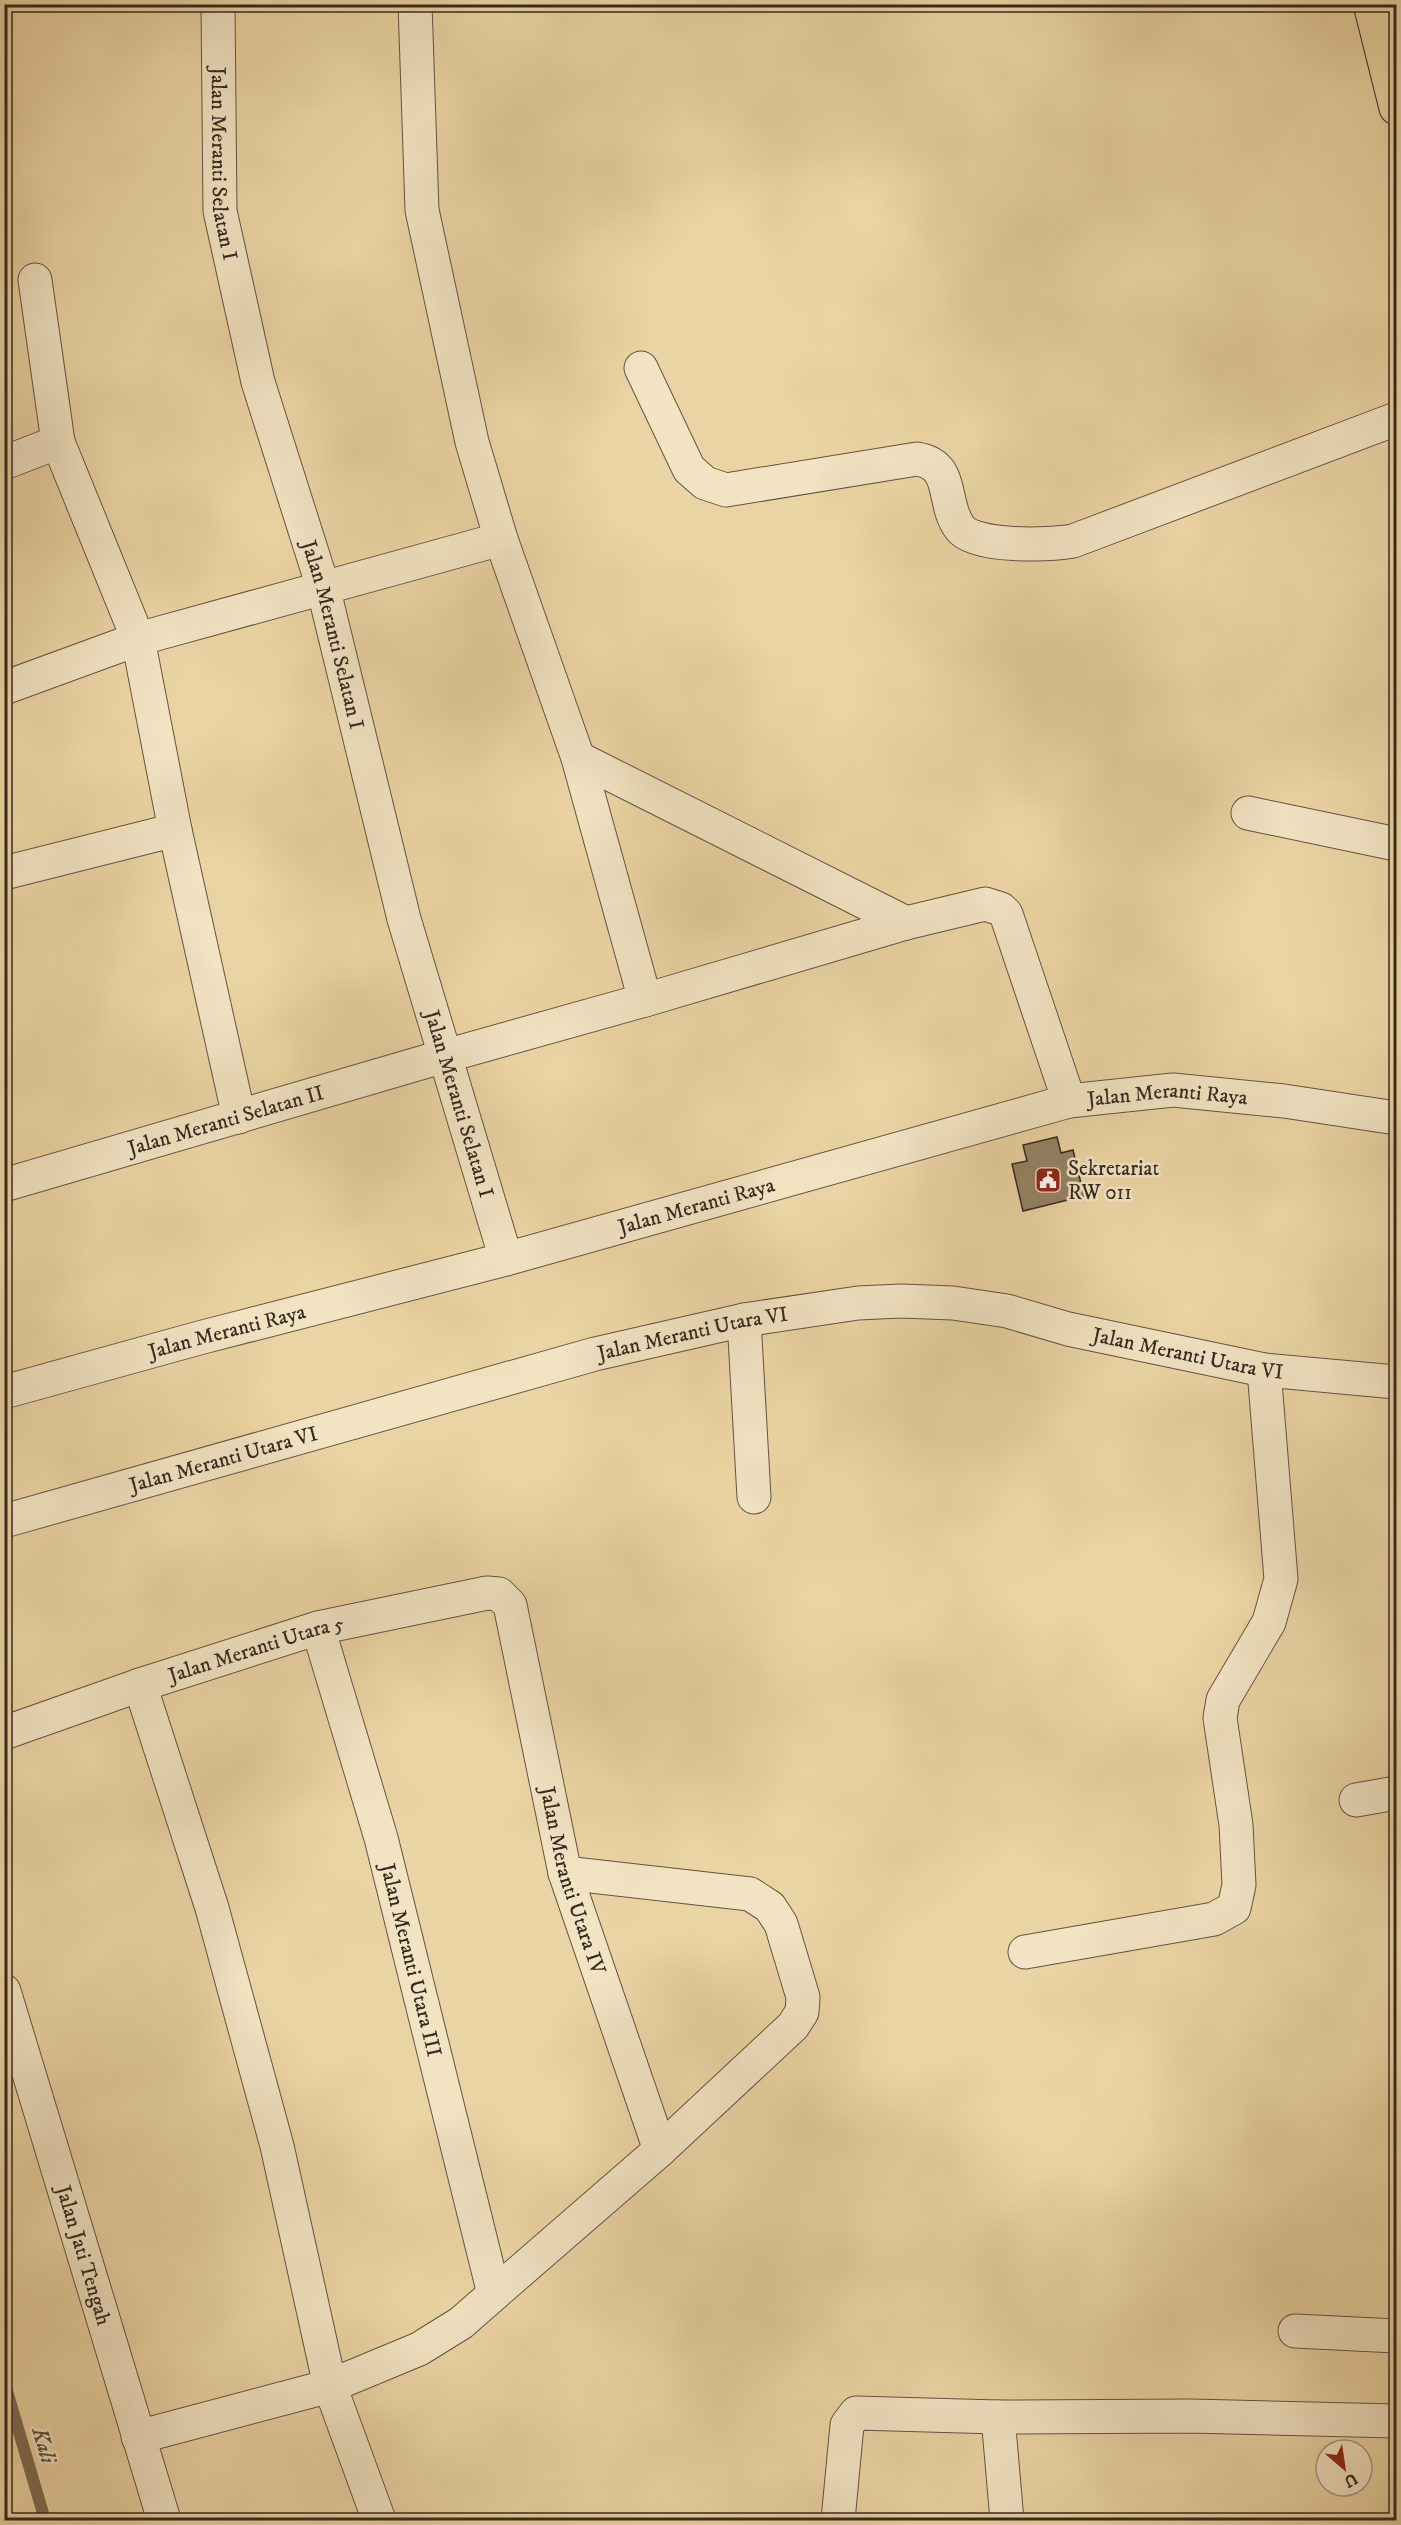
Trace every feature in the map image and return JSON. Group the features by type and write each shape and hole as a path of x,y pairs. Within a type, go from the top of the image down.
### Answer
{"main road":[{"path":"1370,4 1395,95"}],"street":[{"name":"Jalan Meranti Selatan I","path":"218,4 220,211 258,382 322,587 404,919 506,1259"},
{"path":"415,4 422,210 472,442 501,539 578,758 645,1000"},
{"path":"35,280 57,442 138,639 175,830 239,1117"},
{"path":"641,368 680,454 689,469 705,483 726,490 917,459 928,460 943,475 952,513 960,529 976,538 1022,545 1072,541 1396,419"},
{"path":"4,463 57,442"},
{"path":"4,688 138,639 501,539"},
{"path":"578,758 906,923"},
{"path":"1248,813 1396,844"},
{"path":"4,873 175,830"},
{"name":"Jalan Meranti Selatan II","path":"4,1185 906,923 984,904 1001,909 1006,914 1069,1101"},
{"name":"Jalan Meranti Raya","path":"4,1392 199,1338 506,1259 1069,1101 1173,1090 1284,1101 1396,1118"},
{"name":"Jalan Meranti Utara VI","path":"4,1521 595,1354 744,1320 858,1303 901,1300 953,1303 1007,1311 1068,1329 1264,1370 1396,1382"},
{"path":"744,1320 754,1497"},
{"path":"1025,1952 1214,1919 1234,1908 1239,1885 1236,1825 1220,1718 1223,1700 1269,1622 1281,1579 1264,1370"},
{"name":"Jalan Meranti Utara 5","path":"4,1733 140,1685 318,1628 487,1593 499,1594 510,1605"},
{"name":"Jalan Meranti Utara IV","path":"510,1605 565,1873 660,2150"},
{"name":"Jalan Meranti Utara III","path":"318,1628 381,1838 494,2294"},
{"path":"140,1685 212,1908 271,2123 330,2386 379,2520"},
{"path":"1356,1800 1396,1793"},
{"path":"138,2437 330,2386 419,2349 461,2323 660,2150 794,2026 802,2012 803,1998 781,1924 770,1907 750,1894 565,1873"},
{"name":"Jalan Jati Tengah","path":"4,1991 164,2520"},
{"path":"1295,2331 1396,2336"},
{"path":"838,2520 847,2425 856,2413 998,2417 1191,2416 1396,2421"},
{"path":"998,2417 1007,2520"}],"building":[{"name":"Sekretariat RW 011","path":"1057,1137 1061,1153 1073,1150 1084,1196 1023,1211 1012,1164 1027,1161 1023,1145"}],"waterway":[{"name":"Kali","path":"4,2381 45,2520"}],"place":[{"name":"Sekretariat RW 011","path":"1048,1180"}]}
